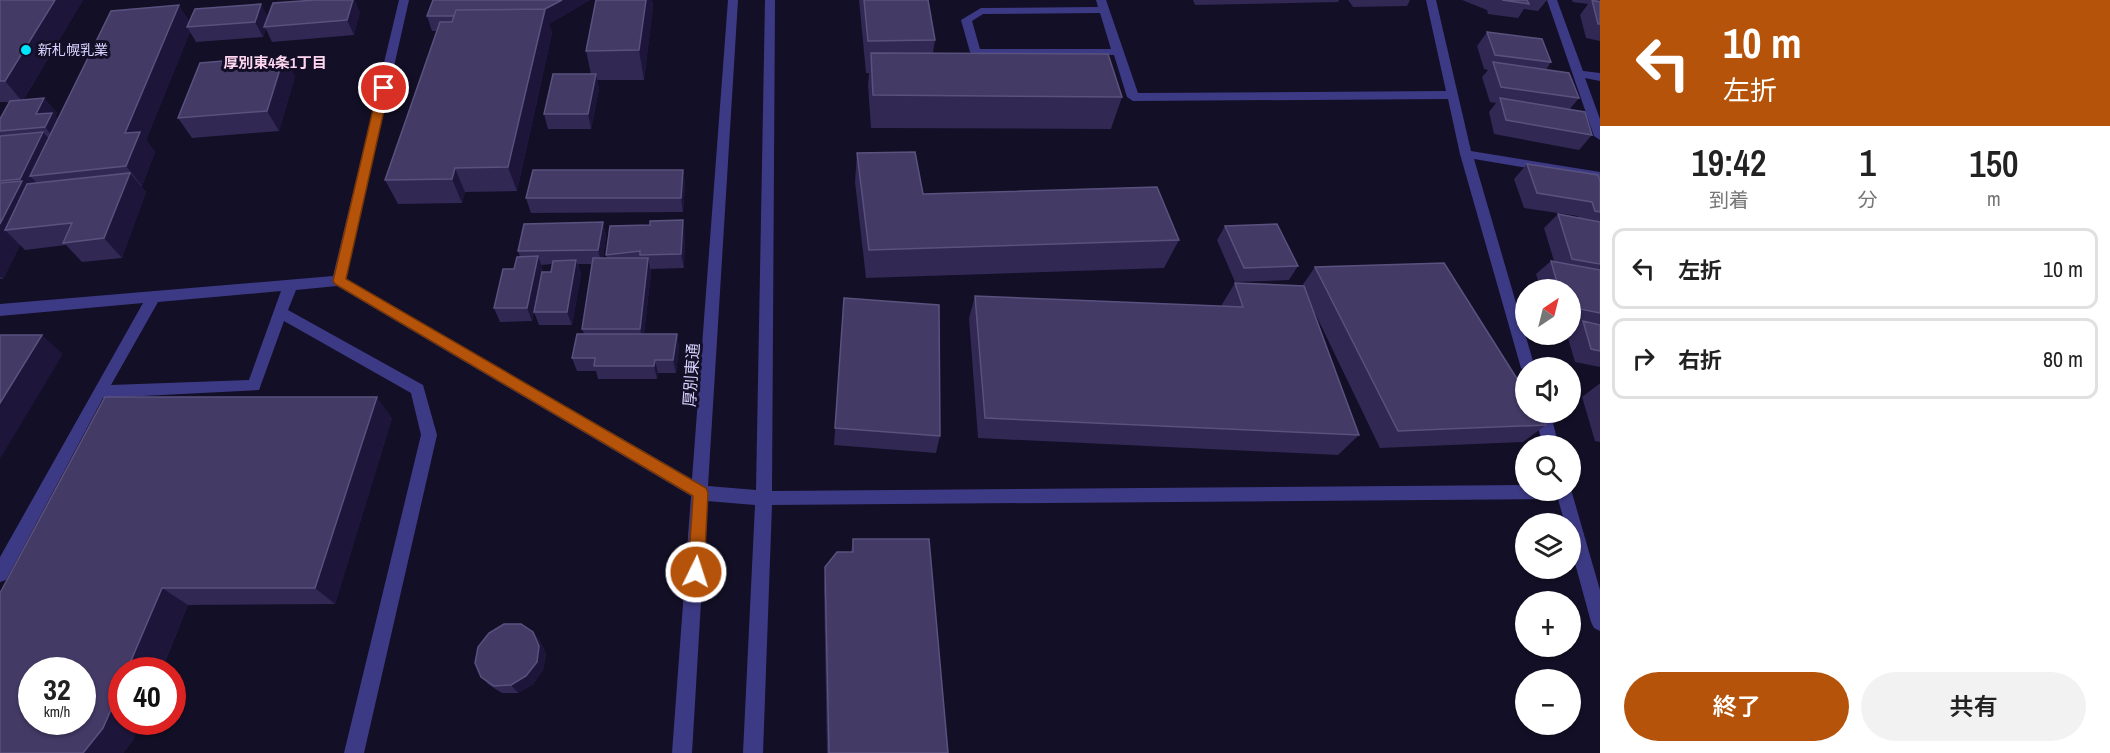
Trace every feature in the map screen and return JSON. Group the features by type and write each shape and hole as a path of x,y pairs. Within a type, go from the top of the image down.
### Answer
{"street":[{"path":"339,281 404,0"},
{"name":"厚別東通","path":"682,753 733,0"},
{"path":"753,753 764,498 770,0"},
{"path":"1431,0 1466,154 1525,357"},
{"path":"1552,0 1600,136"},
{"path":"1119,52 976,52 966,20 981,11 1103,5 1119,52 1133,97 1451,95"},
{"path":"1576,73 1600,77"},
{"path":"1466,154 1600,176"},
{"path":"0,310 339,281 701,493 764,498 1515,491"},
{"path":"99,392 254,386 290,286"},
{"path":"0,574 154,296"},
{"path":"280,312 418,389 429,435 354,753"},
{"path":"1568,501 1600,622"}],"building":[{"path":"0,0 55,0 5,81 0,81"},
{"path":"353,0 347,20 264,27 273,3"},
{"path":"433,0 562,0 545,9 456,10 454,16 427,16"},
{"path":"596,0 646,0 639,50 586,51"},
{"path":"864,0 928,0 935,40 868,41"},
{"path":"1502,0 1527,0 1529,4"},
{"path":"1592,0 1600,2 1600,24 1598,24"},
{"path":"261,4 255,22 187,27 195,9"},
{"path":"179,5 125,133 140,132 126,166 30,176 111,11"},
{"path":"545,9 508,167 455,168 452,179 385,180 440,22 452,22 456,10"},
{"path":"1487,32 1542,39 1551,62 1495,55"},
{"path":"871,53 1108,54 1122,97 873,95"},
{"path":"284,56 267,111 178,118 200,63"},
{"path":"1493,62 1569,73 1579,98 1501,87"},
{"path":"553,74 596,74 588,114 544,114"},
{"path":"44,98 36,114 52,113 45,127 0,131 0,119 10,101"},
{"path":"1500,98 1585,112 1592,135 1506,120"},
{"path":"43,132 20,179 0,181 0,136"},
{"path":"915,152 923,194 1157,187 1179,240 869,250 857,153"},
{"path":"1527,164 1598,175 1600,212 1595,211 1592,202 1537,193"},
{"path":"533,170 683,170 681,198 526,198"},
{"path":"130,173 104,238 63,243 72,223 5,230 27,184"},
{"path":"22,181 0,224 0,183"},
{"path":"1558,214 1600,222 1600,264 1572,259"},
{"path":"683,220 681,254 640,255 640,251 606,255 610,226 650,225 650,221"},
{"path":"603,222 598,250 518,251 524,224"},
{"path":"1277,224 1298,266 1244,268 1225,226"},
{"path":"538,256 527,308 494,308 503,269 514,269 517,257"},
{"path":"593,258 648,258 640,329 582,329"},
{"path":"576,260 567,312 534,312 542,272 551,272 553,261"},
{"path":"1551,261 1600,270 1600,313 1581,309 1581,279 1556,279"},
{"path":"1444,263 1515,376 1515,423 1545,423 1546,425 1398,431 1315,267"},
{"path":"1235,283 1304,286 1359,435 985,418 975,296 1243,307"},
{"path":"844,298 939,305 940,436 835,428"},
{"path":"1583,321 1600,325 1600,351 1591,349"},
{"path":"577,334 677,334 673,360 655,360 654,366 594,366 595,358 572,358"},
{"path":"0,335 42,335 0,403"},
{"path":"105,397 377,397 315,588 162,588 133,657 108,657 108,716 103,728 83,753 0,753 0,593"},
{"path":"853,539 929,539 948,753 829,753 825,567 837,552 853,552"},
{"path":"504,624 521,624 533,632 539,646 537,662 526,676 511,685 494,686 481,677 475,663 478,647 489,633"}],"place":[{"name":"新札幌乳業","path":"26,50"}],"district":[{"name":"厚別東4条1丁目","path":"275,63"}],"route":[{"path":"384,88 339,281 701,493 696,572"}]}
